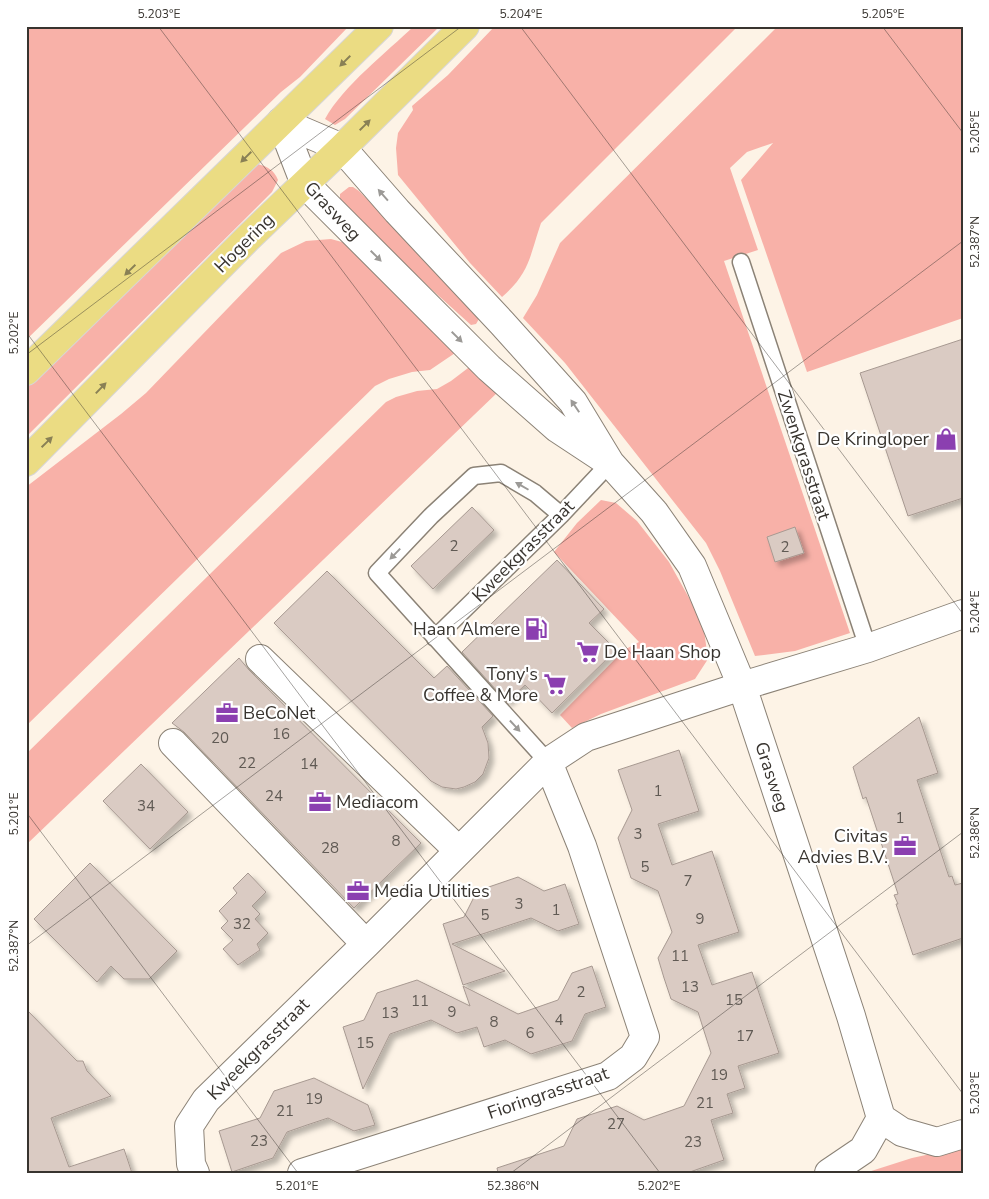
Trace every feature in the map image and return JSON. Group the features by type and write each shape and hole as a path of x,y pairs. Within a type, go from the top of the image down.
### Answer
{"highway":[{"path":"26,371 379,26"},
{"name":"Hogering","path":"26,462 248,238 465,26"}],"street":[{"name":"Grasweg","path":"281,122 342,148 397,211 573,402 610,463 654,512 692,566 742,686 852,1016 882,1118"},
{"name":"Grasweg","path":"281,122 305,184 489,368 557,428 610,463"},
{"path":"742,686 868,648 963,614"},
{"path":"260,659 459,851"},
{"name":"Kweekgrasstraat","path":"195,1173 191,1164 190,1126 206,1100 366,944 548,762 586,737 742,686"},
{"path":"173,743 366,944"},
{"name":"Fioringrasstraat","path":"302,1173 608,1076 633,1057 645,1037 582,846 548,762"},
{"path":"828,1173 863,1150 882,1118 902,1132 937,1142 963,1134"}],"lane":[{"name":"Zwenkgrasstraat","path":"741,262 868,648"},
{"name":"Kweekgrasstraat","path":"435,638 610,463"},
{"path":"548,762 377,573 431,516 474,476 500,473 535,493 561,514"}],"shaded area":[{"path":"26,26 349,26 300,77 281,92 26,340"},
{"path":"414,26 440,26 345,119 335,125 325,119 354,82"},
{"path":"495,26 738,26 541,223 524,271 502,297 470,263 398,175 396,148 398,133 413,110 412,106 448,75"},
{"path":"778,26 963,26 963,318 807,372 741,180 773,143 747,152 730,168 758,250 724,261 850,633 795,651 755,656 720,571 706,543 565,363 523,318 537,295 560,243"},
{"path":"258,164 270,169 278,180 272,192 26,437 26,388 205,213"},
{"path":"349,187 359,191 471,303 479,313 479,319 476,324 471,325 345,207 340,199 340,194"},
{"path":"331,239 349,244 458,351 430,370 412,372 389,379 375,386 26,726 26,487 146,393 281,253 306,241"},
{"path":"472,365 499,391 26,845 26,754 386,402 417,391 437,389"},
{"path":"601,500 616,503 637,521 669,562 703,623 708,659 695,679 601,714 572,728 560,715 624,650 639,642 554,552 577,523"},
{"path":"963,1147 963,1173 865,1173 912,1158"}],"building":[{"path":"963,339 963,498 908,516 860,373"},
{"path":"472,507 494,530 433,589 411,566"},
{"path":"795,527 804,553 775,562 767,537"},
{"path":"557,560 604,609 589,623 616,650 552,713 525,685 507,702 462,652"},
{"path":"327,571 434,678 447,666 493,716 482,727 488,743 489,758 483,774 475,782 456,789 442,787 431,781 274,623"},
{"path":"239,658 421,843 354,908 184,732 172,723"},
{"path":"919,717 938,773 917,780 949,877 952,876 955,885 963,883 963,938 913,955 896,904 898,904 894,895 898,894 866,797 863,799 853,767"},
{"path":"679,750 699,811 658,824 672,865 712,851 739,932 698,945 712,985 752,972 779,1053 738,1066 745,1088 727,1094 733,1113 711,1120 724,1160 687,1173 498,1173 497,1168 564,1146 577,1119 617,1106 644,1120 684,1106 711,1053 698,1012 671,999 664,978 658,958 672,932 658,891 631,878 618,838 632,810 618,770"},
{"path":"141,764 188,812 150,849 103,801"},
{"path":"90,863 177,951 149,979 124,979 111,966 97,982 34,919"},
{"path":"248,873 266,892 252,906 260,914 255,919 268,933 257,944 260,950 238,965 223,949 233,940 221,928 228,921 219,911 237,893 233,888"},
{"path":"518,877 544,891 565,884 579,924 558,931 531,918 452,944 505,971 463,985 443,924 464,917 477,891"},
{"path":"592,966 606,1007 585,1014 572,1041 531,1054 505,1040 484,1047 477,1027 457,1033 431,1020 390,1034 363,1089 343,1027 364,1020 377,993 417,980 470,1006 463,986 518,1014 558,1000 572,973"},
{"path":"26,1009 77,1061 83,1061 87,1071 111,1096 51,1118 69,1167 124,1149 132,1173 26,1173"},
{"path":"314,1078 368,1105 375,1125 354,1131 328,1118 287,1132 273,1158 232,1172 219,1131 260,1118 274,1091"}],"place":[{"name":"De Kringloper","path":"946,439"},
{"name":"Haan Almere","path":"536,629"},
{"name":"De Haan Shop","path":"588,652"},
{"name":"Tony's Coffee & More","path":"555,684"},
{"name":"BeCoNet","path":"227,713"},
{"name":"Mediacom","path":"320,802"},
{"name":"Civitas Advies B.V.","path":"905,846"},
{"name":"Media Utilities","path":"358,891"}]}
